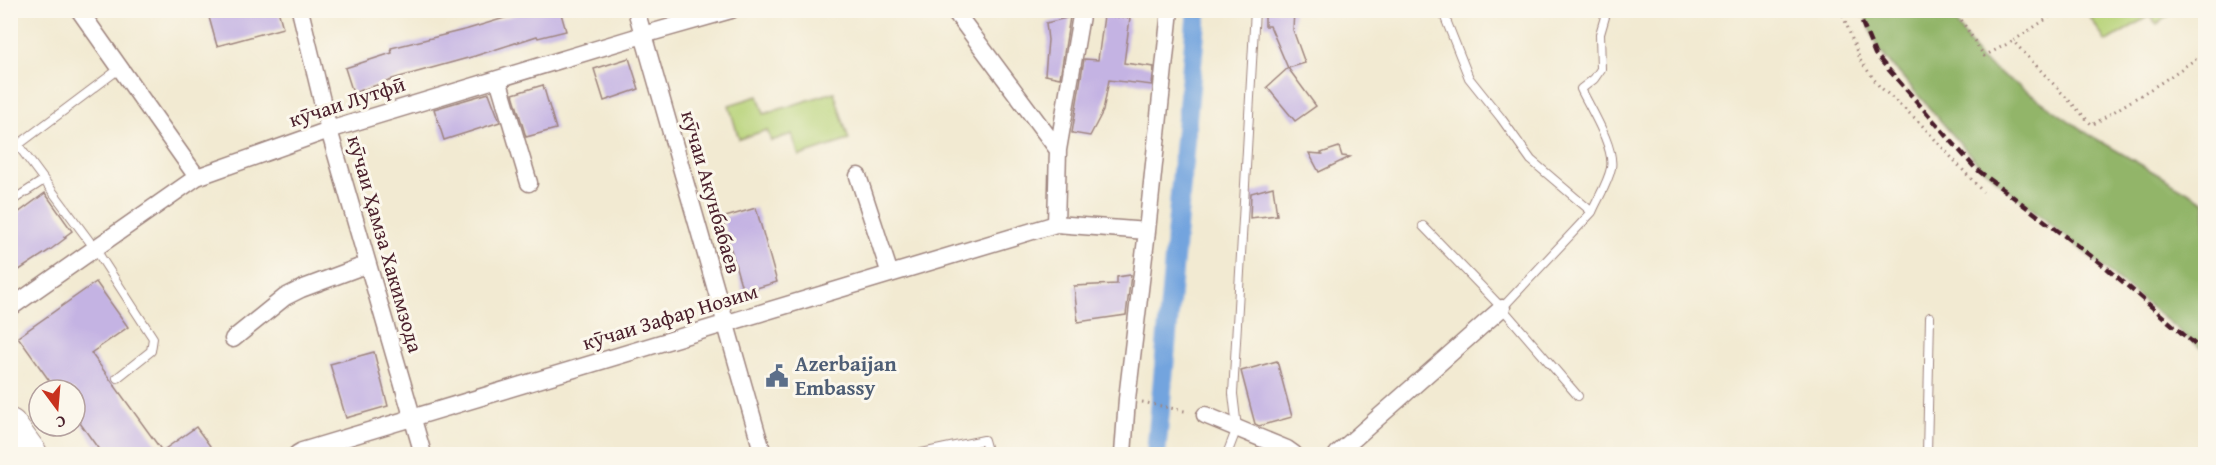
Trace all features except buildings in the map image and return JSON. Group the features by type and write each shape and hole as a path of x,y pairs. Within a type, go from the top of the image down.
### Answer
{"highway":[{"path":"10,425 31,454"}],"street":[{"path":"80,10 119,69 198,177"},
{"name":"кӯчаи Ҳамза Хакимзода","path":"300,10 329,130 423,454"},
{"name":"кӯчаи Акунбабаев","path":"636,10 763,454"},
{"name":"кӯчаи Лутфӣ","path":"10,308 198,177 329,130 643,34 731,10"},
{"path":"954,10 1058,150"},
{"path":"1082,10 1058,150 1056,224 1147,231"},
{"path":"1123,454 1127,399 1170,10"},
{"path":"498,79 529,183"},
{"path":"858,176 890,274"},
{"name":"кӯчаи Зафар Нозим","path":"297,454 1056,224"},
{"path":"233,339 285,297 368,264"},
{"path":"1337,454 1502,308"},
{"path":"1205,415 1294,454"}],"lane":[{"path":"1227,454 1237,428 1233,394 1256,10"},
{"path":"1442,10 1469,78 1502,118 1530,160 1592,212"},
{"path":"1502,308 1592,212 1611,167 1610,153 1581,89 1594,79 1601,69 1600,34 1607,10"},
{"path":"18,146 119,69"},
{"path":"10,134 96,250 153,338 151,351 117,378"},
{"path":"10,202 44,180"},
{"path":"1423,226 1502,308 1578,396"},
{"path":"1927,454 1930,317"},
{"path":"917,454 984,440 988,454"}],"path":[{"path":"1841,10 1860,60 1879,86 1919,122 1983,192"},
{"path":"1955,10 1984,56 2013,41 2060,10"},
{"path":"2013,41 2092,125 2162,82 2205,52"},
{"path":"1127,399 1205,415"}],"green space":[{"path":"1863,11 1948,11 1981,60 2090,135 2205,202 2205,352 1979,165 1878,49"},
{"path":"2086,11 2175,11 2157,24 2149,16 2106,42"},
{"path":"834,92 849,140 799,156 792,134 771,141 767,130 739,139 729,105 758,96 764,114"}],"waterway":[{"path":"1156,454 1197,10"}],"railway":[{"path":"1857,10 1875,54 1975,168 2108,269 2206,354"}],"place":[{"name":"Azerbaijan Embassy","path":"777,376"}]}
